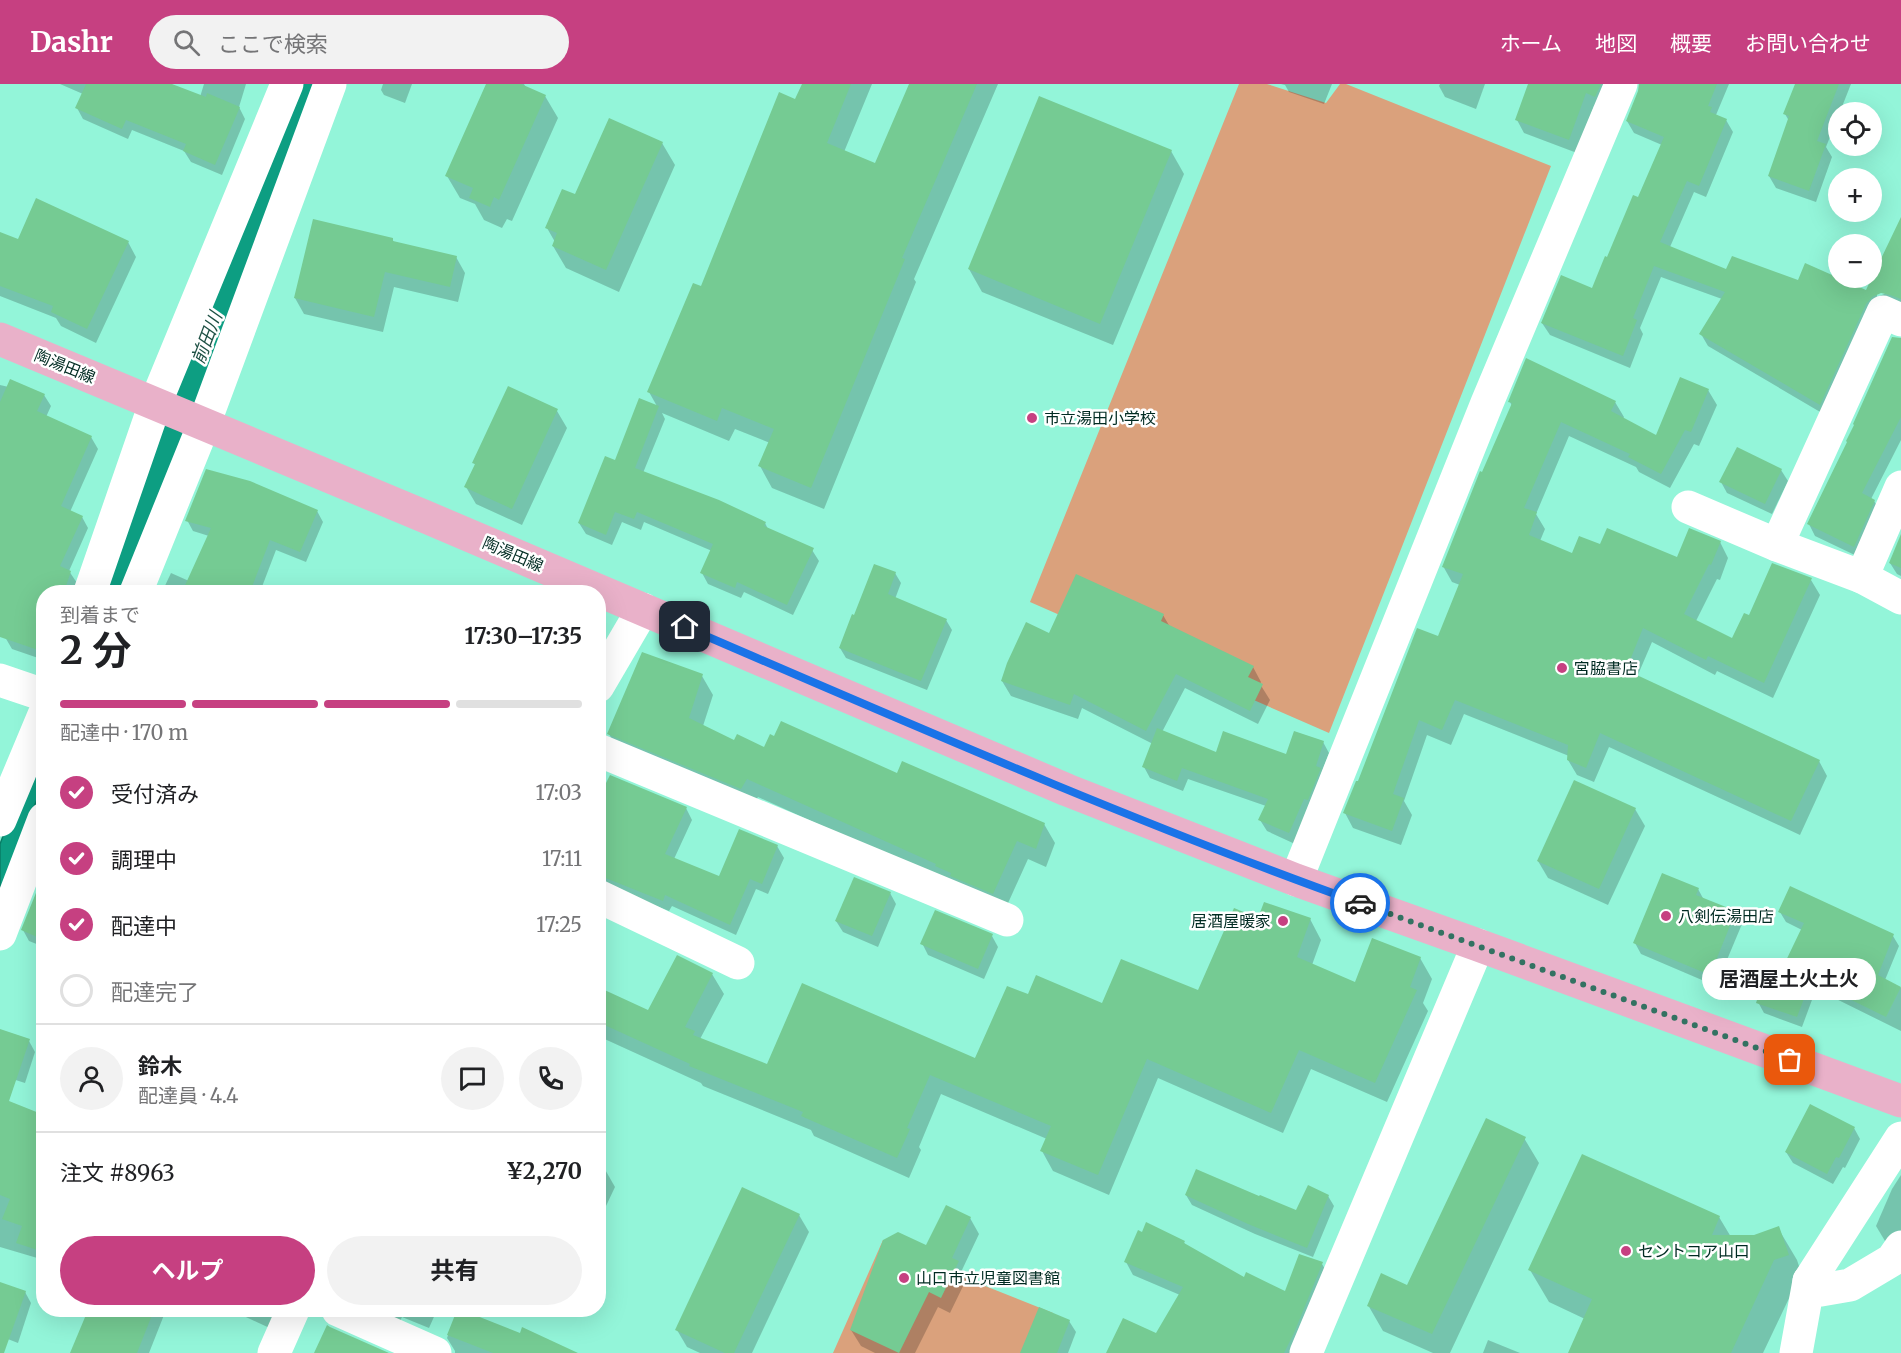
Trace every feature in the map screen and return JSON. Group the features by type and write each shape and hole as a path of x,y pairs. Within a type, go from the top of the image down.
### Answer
{"main road":[{"name":"陶湯田線","path":"0,339 586,585"},
{"name":"陶湯田線","path":"606,593 1067,790 1296,880 1901,1101"}],"street":[{"path":"92,585 155,404 287,84"},
{"path":"139,585 204,424 330,84"},
{"path":"1296,880 1486,403 1621,84"},
{"path":"1777,545 1883,312 1901,321"},
{"path":"1862,577 1901,487"},
{"path":"1688,507 1777,545 1862,577 1901,598"},
{"path":"606,672 643,609"},
{"path":"0,680 36,692"},
{"path":"0,820 36,734"},
{"path":"606,753 1007,920"},
{"path":"0,934 36,844"},
{"path":"606,901 738,963"},
{"path":"1306,1353 1478,945"},
{"path":"1796,1353 1809,1281 1901,1138"},
{"path":"1809,1281 1821,1290 1850,1285 1892,1260 1901,1247"},
{"path":"274,1353 290,1317"},
{"path":"354,1317 435,1353"}],"shaded area":[{"path":"1239,84 1267,84 1326,103 1340,84 1346,84 1551,166 1329,733 1030,602"},
{"path":"152,451 172,459 123,585 100,585"},
{"path":"36,749 36,802 0,894 0,844"},
{"path":"883,1240 965,1278 1053,1313 1035,1353 833,1353"}],"building":[{"path":"86,84 172,84 206,97 207,93 240,107 215,165 183,151 186,144 126,120 122,129 75,108"},
{"path":"486,84 521,84 546,95 499,200 494,197 490,207 469,198 473,188 445,176"},
{"path":"802,84 851,84 827,143 875,163 909,84 977,84 902,258 905,259 811,488 758,466 774,429 722,408 717,421 647,392 693,283 701,286 779,92 795,99"},
{"path":"1528,84 1601,84 1595,97 1586,93 1569,140 1515,120"},
{"path":"1639,84 1717,84 1708,106 1712,107 1710,112 1727,119 1699,186 1687,181 1660,242 1726,269 1732,256 1798,280 1805,263 1828,273 1828,288 1866,290 1867,288 1882,288 1882,257 1901,217 1901,299 1881,293 1872,297 1866,304 1820,405 1699,334 1725,292 1654,266 1633,318 1637,320 1623,356 1541,323 1561,275 1592,288 1633,195 1638,197 1664,137 1626,121"},
{"path":"1795,84 1839,84 1832,102 1828,102 1828,112 1817,141 1826,144 1809,191 1768,176 1789,116 1783,114"},
{"path":"1039,96 1172,150 1100,324 968,269"},
{"path":"609,118 663,142 606,270 552,246 557,233 545,228 562,189 575,194"},
{"path":"36,198 129,241 87,329 51,312 53,306 0,286 0,232 18,239"},
{"path":"313,219 457,256 450,287 385,272 374,317 294,298"},
{"path":"1892,337 1901,338 1901,417 1862,493 1875,500 1854,547 1807,524 1847,442"},
{"path":"1526,358 1616,401 1611,411 1656,435 1680,377 1709,389 1691,432 1685,430 1661,474 1628,457 1630,454 1561,422 1524,508 1537,512 1529,535 1572,553 1579,536 1600,544 1607,528 1677,557 1689,528 1721,541 1711,565 1709,564 1684,614 1732,638 1744,613 1749,615 1772,563 1812,578 1764,683 1708,656 1706,660 1643,628 1626,670 1820,760 1791,821 1600,733 1586,768 1567,760 1568,745 1455,700 1442,730 1419,720 1393,794 1404,798 1392,831 1343,813 1356,781 1358,781 1417,628 1438,636 1463,574 1442,567 1480,471 1482,472 1512,403 1508,402"},
{"path":"10,379 45,394 37,411 92,436 61,506 83,516 60,566 71,571 66,585 36,585 36,649 0,637 0,402"},
{"path":"508,386 558,409 512,509 464,487 475,464 472,463"},
{"path":"639,398 659,406 635,468 719,500 766,522 764,526 814,548 787,605 737,582 735,588 700,573 713,544 637,512 634,519 615,512 606,535 578,523 605,456 615,460"},
{"path":"1737,447 1782,469 1765,504 1719,482"},
{"path":"206,469 250,481 318,510 300,552 270,540 253,585 185,585 211,528 185,521"},
{"path":"1901,534 1901,568 1889,563"},
{"path":"874,564 896,572 888,594 947,619 921,681 839,648"},
{"path":"1076,574 1164,614 1161,621 1254,666 1248,677 1263,684 1250,711 1176,674 1146,731 1074,694 1070,705 1001,681 1026,622 1049,633"},
{"path":"642,652 703,674 689,718 734,740 737,734 764,747 770,734 774,736 781,721 897,773 902,761 1045,823 1036,849 1017,841 993,894 950,876 951,873 935,866 936,864 747,779 741,789 607,734"},
{"path":"1157,728 1216,752 1223,731 1286,754 1294,731 1324,741 1316,766 1321,768 1308,800 1304,799 1289,833 1258,820 1268,799 1182,768 1177,781 1142,767"},
{"path":"610,775 687,807 665,854 719,876 739,829 778,845 762,884 750,879 730,925 665,895 663,901 606,878 606,783"},
{"path":"1574,780 1636,808 1599,889 1537,861"},
{"path":"1662,873 1699,888 1696,895 1736,911 1710,975 1633,943"},
{"path":"854,877 891,892 872,936 835,921"},
{"path":"1790,886 1894,934 1878,975 1901,987 1886,1017 1811,980 1797,1017 1756,1003 1768,966 1781,971 1804,923 1778,912"},
{"path":"36,893 36,937 21,930"},
{"path":"1264,902 1311,918 1297,957 1355,982 1372,938 1421,957 1410,987 1417,990 1375,1083 1299,1050 1271,1113 1147,1059 1098,1175 1040,1151 1051,1126 930,1075 897,1158 801,1116 803,1112 689,1066 690,1064 606,1026 606,991 648,1010 677,955 713,973 685,1027 695,1031 693,1035 767,1064 802,983 975,1058 1007,986 1028,994 1036,975 1102,1003 1121,959 1198,990 1234,908 1258,918"},
{"path":"935,910 993,934 978,969 920,944"},
{"path":"0,1029 30,1039 9,1101 36,1112 36,1249 16,1243 22,1226 2,1219 10,1199 0,1195"},
{"path":"1810,1104 1855,1127 1839,1158 1836,1157 1827,1174 1785,1152"},
{"path":"1486,1118 1526,1137 1432,1334 1367,1306 1381,1273 1407,1285"},
{"name":"セントコア山口","path":"1582,1154 1720,1216 1712,1235 1754,1235 1779,1226 1789,1255 1774,1260 1731,1353 1568,1353 1592,1299 1528,1270"},
{"path":"1196,1169 1296,1210 1308,1185 1329,1195 1307,1248 1185,1195"},
{"path":"742,1187 800,1214 734,1353 725,1353 675,1330"},
{"path":"946,1205 971,1217 952,1258 959,1261 941,1298 929,1292 899,1353 850,1330 883,1240 898,1232 926,1245"},
{"path":"1146,1222 1185,1241 1184,1243 1244,1277 1246,1272 1285,1291 1299,1254 1323,1262 1284,1353 1106,1353 1123,1318 1156,1333 1183,1287 1124,1262 1138,1230 1142,1232"},
{"path":"0,1282 26,1291 4,1353 0,1353"},
{"path":"1039,1307 1070,1320 1057,1353 1020,1353"},
{"path":"85,1317 151,1317 137,1353 70,1353"},
{"path":"454,1317 480,1317 520,1333 522,1327 578,1353 493,1353 447,1335"},
{"path":"327,1325 330,1327 389,1353 314,1353"}],"waterway":[{"name":"前田川","path":"111,585 306,84"}],"way so far":[{"path":"1360,903 1790,1060"}],"place":[{"name":"市立湯田小学校","path":"1032,418"},
{"name":"宮脇書店","path":"1562,668"},
{"name":"八剣伝湯田店","path":"1666,916"},
{"name":"居酒屋暖家","path":"1283,921"},
{"name":"居酒屋土火土火","path":"1790,1060"},
{"name":"セントコア山口","path":"1626,1251"},
{"name":"山口市立児童図書館","path":"904,1278"}],"route":[{"path":"685,627 1067,790 1360,903"}]}
